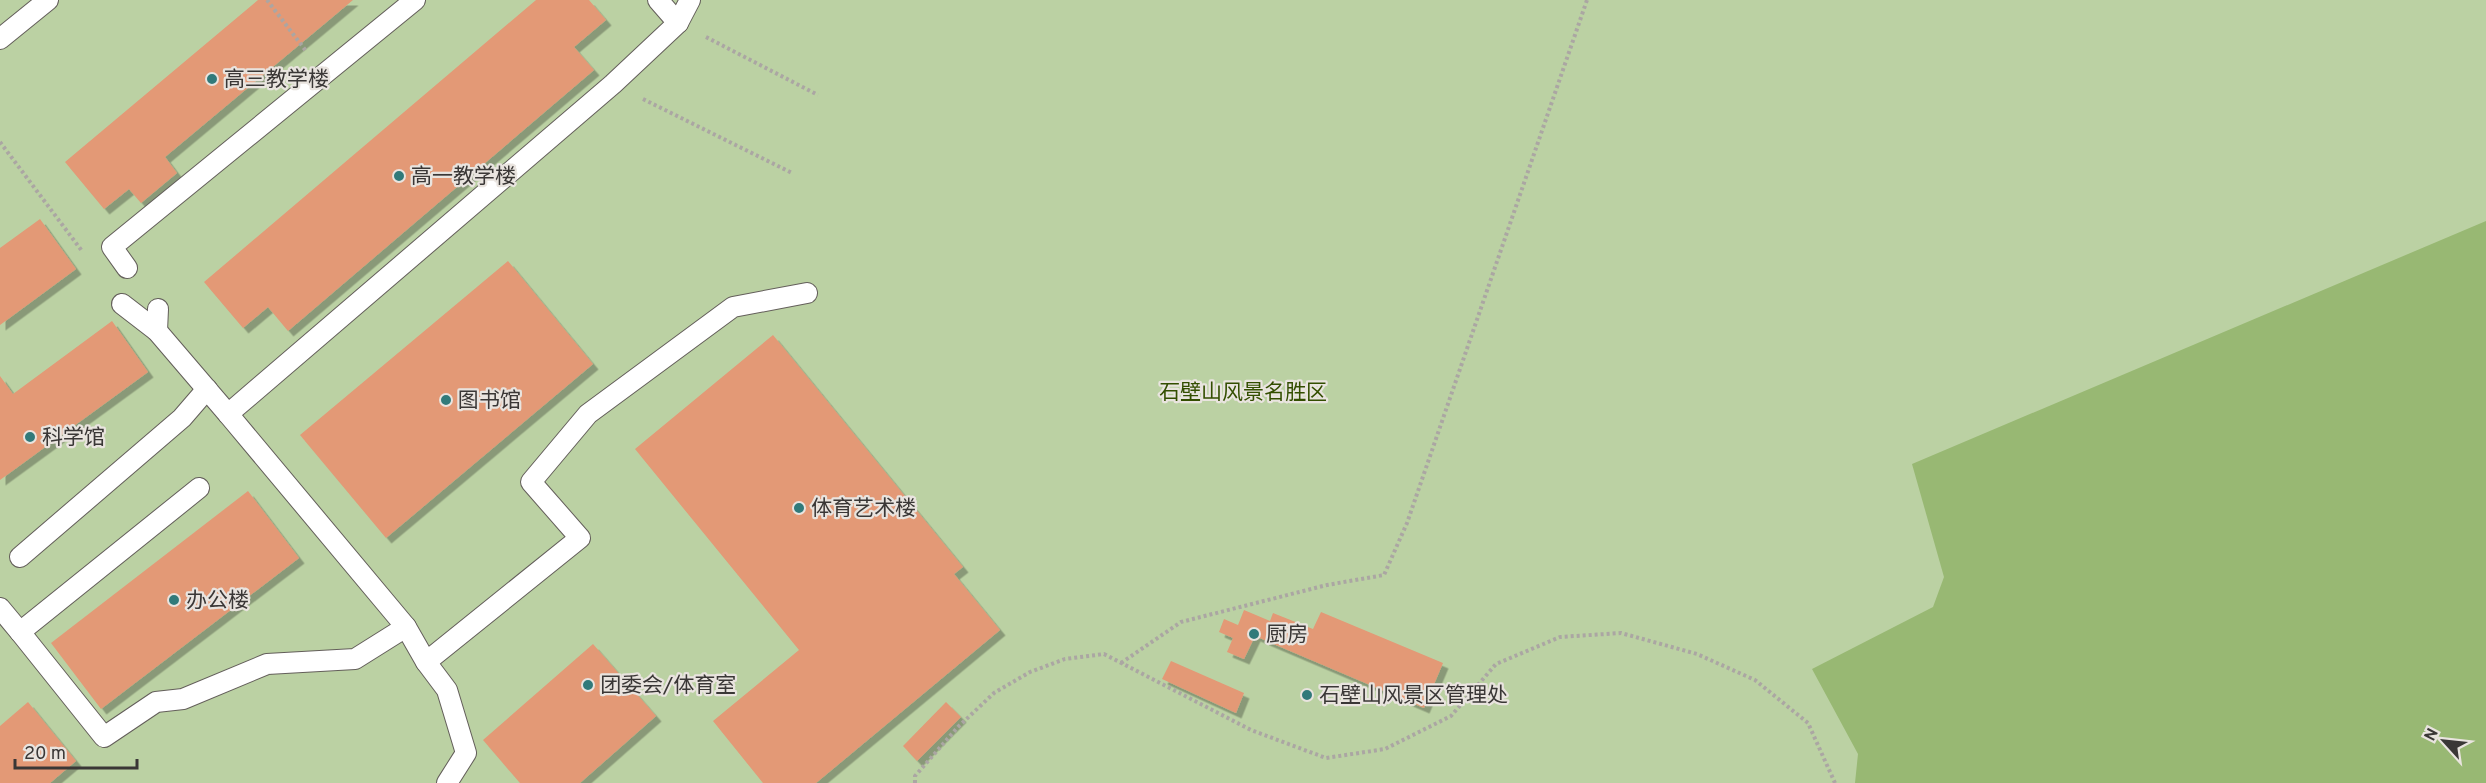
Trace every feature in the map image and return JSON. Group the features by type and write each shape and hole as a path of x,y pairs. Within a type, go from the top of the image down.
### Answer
{"lane":[{"path":"0,39 48,0"},
{"path":"127,268 112,247 415,0"},
{"path":"658,0 678,23"},
{"path":"228,414 613,84 678,23 690,0"},
{"path":"426,663 580,538 531,482 588,414 733,307 807,293"},
{"path":"122,304 157,331 406,627 426,663 447,690 466,753 447,783"},
{"path":"157,331 158,309"},
{"path":"20,556 182,418 207,389"},
{"path":"20,632 199,488"},
{"path":"0,608 104,737 156,702 183,699 267,664 355,658 406,627"}],"path":[{"path":"267,0 325,75"},
{"path":"1120,663 1181,622 1327,585 1384,575 1407,523 1587,0"},
{"path":"678,23 818,95"},
{"path":"613,84 792,172"},
{"path":"0,142 86,256"},
{"path":"915,783 915,776 958,727 994,693 1030,672 1065,659 1104,654 1251,730 1326,758 1385,748 1451,716 1496,664 1560,637 1621,633 1697,654 1755,680 1808,723 1835,783"}],"green space":[{"name":"石壁山风景名胜区","path":"0,0 2486,0 2486,783 0,783"},
{"path":"2486,221 2486,783 1855,783 1858,754 1812,669 1933,607 1944,577 1912,464"}],"building":[{"name":"高三教学楼","path":"258,0 353,0 165,157 177,173 141,203 129,189 104,209 65,162"},
{"name":"高一教学楼","path":"536,0 589,0 606,20 574,47 594,70 288,331 268,307 243,328 204,282"},
{"path":"40,219 76,269 0,325 0,248"},
{"name":"图书馆","path":"508,261 593,364 386,538 300,435"},
{"name":"科学馆","path":"112,321 148,372 0,480 0,376 13,394"},
{"name":"体育艺术楼","path":"773,335 963,567 954,574 1000,630 816,783 763,783 713,721 799,650 635,449"},
{"name":"办公楼","path":"248,491 299,558 101,709 51,643"},
{"path":"1244,610 1270,621 1273,613 1313,629 1321,612 1443,663 1424,708 1255,636 1244,659 1227,652 1233,638 1219,632 1224,619 1238,625"},
{"name":"团委会/体育室","path":"593,644 656,716 580,783 520,783 483,740"},
{"path":"1171,661 1244,693 1236,713 1162,679"},
{"path":"28,702 76,761 50,783 0,783 0,726"},
{"path":"946,702 961,717 917,761 903,746"}],"place":[{"name":"高三教学楼","path":"212,79"},
{"name":"高一教学楼","path":"399,176"},
{"name":"图书馆","path":"446,400"},
{"name":"科学馆","path":"30,437"},
{"name":"体育艺术楼","path":"799,508"},
{"name":"办公楼","path":"174,600"},
{"name":"厨房","path":"1254,634"},
{"name":"团委会/体育室","path":"588,685"},
{"name":"石壁山风景区管理处","path":"1307,695"}]}
